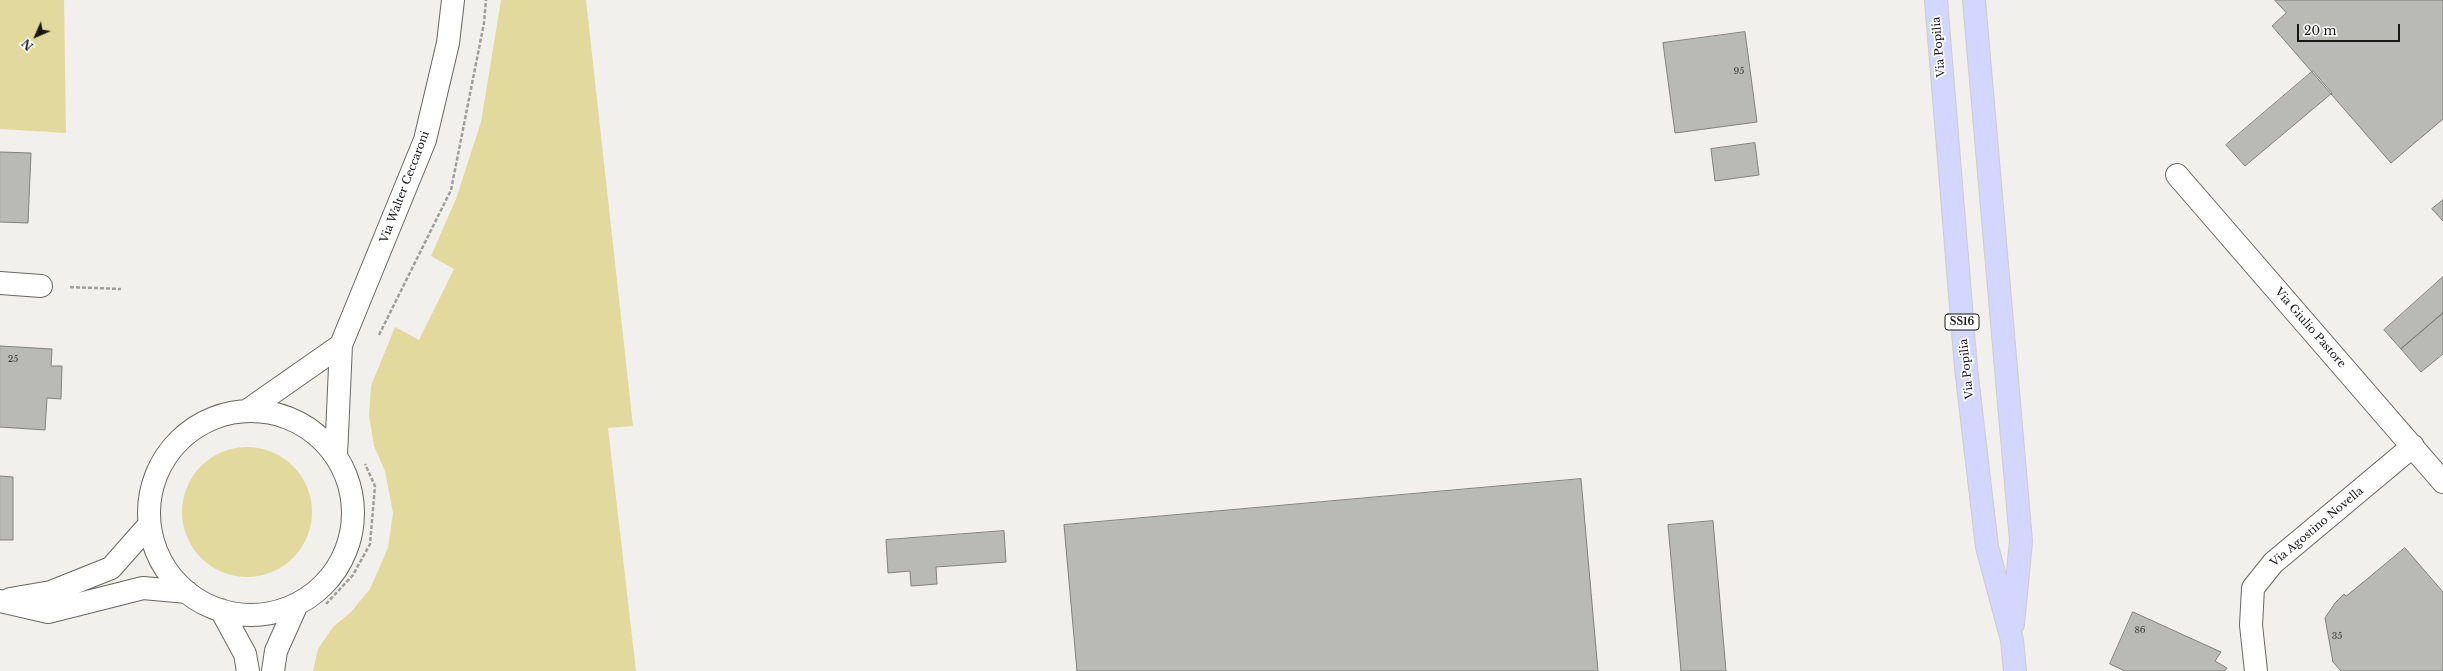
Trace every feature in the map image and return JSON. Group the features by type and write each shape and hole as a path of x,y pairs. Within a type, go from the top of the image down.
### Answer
{"main road":[{"name":"Via Popilia","path":"1936,0 1966,368 1985,532 1987,547 2012,640 2015,671"},
{"name":"Via Popilia","path":"1974,0 2021,541 2012,640"}],"street":[{"name":"Via Walter Ceccaroni","path":"336,456 341,345 425,140 448,43 453,0"},
{"name":"Via Giulio Pastore","path":"2176,175 2443,482"},
{"path":"0,283 41,286"},
{"path":"248,410 341,345"},
{"path":"248,410 273,413 298,422 319,437 336,456 349,483 353,511 350,540 338,566 320,588 296,604 272,613 253,614 221,610 203,604 187,592 169,573 156,551 149,525 152,490 158,470 173,446 194,427 214,418 248,410"},
{"name":"Via Agostino Novella","path":"2256,671 2251,625 2253,588 2273,563 2413,446"},
{"path":"0,601 51,592 111,568 149,525"},
{"path":"0,601 48,612 143,588 187,592"},
{"path":"273,671 276,651 296,604"},
{"path":"221,610 245,654 248,671"}],"path":[{"path":"378,338 450,190 484,23 486,0"},
{"path":"41,286 121,289"},
{"path":"323,607 353,575 370,544 375,486 363,458"}],"shaded area":[{"path":"0,0 64,0 66,133 0,129"},
{"path":"501,0 586,0 633,426 608,428 636,671 313,671 318,649 333,627 351,612 370,589 388,548 393,513 385,471 374,446 369,416 371,386 395,327 419,340 454,269 431,256 456,199 481,122"},
{"path":"253,447 266,449 278,454 298,471 305,481 310,493 312,512 310,531 305,543 288,563 278,570 266,575 241,577 228,575 216,570 196,553 189,543 184,531 182,506 184,493 189,481 206,461 216,454 228,449"}],"building":[{"path":"2275,0 2443,0 2443,119 2391,163 2272,26 2286,13"},
{"path":"1745,32 1757,122 1675,133 1663,43"},
{"path":"2313,71 2332,93 2245,166 2226,145"},
{"path":"1755,143 1759,175 1715,181 1711,149"},
{"path":"0,152 31,153 28,223 0,222"},
{"path":"2443,200 2443,221 2432,209"},
{"path":"2443,277 2443,313 2401,349 2384,330"},
{"path":"2443,313 2443,354 2421,372 2401,349"},
{"path":"0,346 52,349 51,366 62,366 61,399 47,398 45,430 0,427"},
{"path":"0,476 13,477 13,540 0,540"},
{"path":"1581,479 1598,671 1077,671 1064,525"},
{"path":"1713,521 1726,671 1681,671 1668,525"},
{"path":"1004,531 1006,562 936,567 937,584 911,586 910,571 888,573 886,540"},
{"path":"2405,548 2443,592 2443,671 2341,671 2333,662 2325,618 2335,603 2344,594 2346,596"},
{"path":"2133,612 2221,652 2215,661 2227,668 2225,671 2125,671 2110,664"}]}
